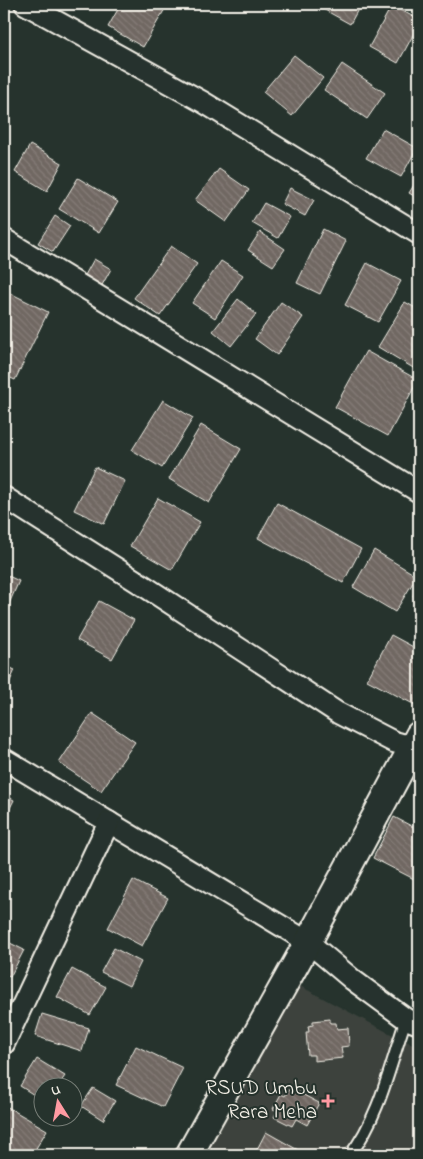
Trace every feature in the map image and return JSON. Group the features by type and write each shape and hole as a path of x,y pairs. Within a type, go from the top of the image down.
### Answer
{"street":[{"path":"25,4 203,102 419,234"},
{"path":"4,239 419,492"},
{"path":"4,497 338,713 394,742 417,745 189,1155"},
{"path":"4,759 308,942 353,980 412,1021"},
{"path":"4,1044 109,822"}],"lane":[{"path":"350,1155 358,1144 379,1102 412,1021"}],"shaded area":[{"name":"RSUD Umbu Rara Meha","path":"300,986 419,1047 419,1155 206,1155"}],"building":[{"path":"121,4 161,4 166,7 143,47 108,27"},
{"path":"326,4 361,4 350,24 323,9"},
{"path":"392,5 419,20 419,24 398,63 369,47"},
{"path":"294,55 323,78 292,116 263,92"},
{"path":"342,64 385,93 367,119 324,90"},
{"path":"383,129 417,148 401,177 366,158"},
{"path":"30,145 62,163 47,191 15,172"},
{"path":"219,169 249,190 226,222 195,200"},
{"path":"419,177 419,199 409,193"},
{"path":"78,178 118,202 99,233 59,209"},
{"path":"290,188 314,200 305,216 282,204"},
{"path":"264,203 290,217 278,238 252,223"},
{"path":"55,216 70,226 53,252 38,243"},
{"path":"323,229 346,241 320,294 297,283"},
{"path":"260,232 285,249 273,266 248,250"},
{"path":"171,246 197,264 160,316 134,298"},
{"path":"94,259 111,269 101,287 84,277"},
{"path":"221,261 243,275 215,318 192,303"},
{"path":"367,263 401,281 378,322 345,305"},
{"path":"10,293 48,312 15,380 4,375 4,306"},
{"path":"238,299 256,314 231,346 213,331"},
{"path":"281,302 303,317 277,355 255,339"},
{"path":"405,302 419,310 419,361 415,369 378,347"},
{"path":"366,351 418,380 388,436 335,407"},
{"path":"163,400 193,418 162,468 132,450"},
{"path":"201,425 241,449 209,503 169,479"},
{"path":"95,467 125,481 104,524 74,510"},
{"path":"158,498 200,522 172,570 130,546"},
{"path":"277,503 361,549 343,583 258,538"},
{"path":"374,550 417,576 395,612 353,587"},
{"path":"4,574 19,581 4,615"},
{"path":"419,584 419,599 413,596"},
{"path":"99,601 134,620 112,659 77,640"},
{"path":"391,635 419,650 419,707 367,680"},
{"path":"4,665 15,670 6,690 4,689"},
{"path":"92,713 135,742 101,791 59,763"},
{"path":"4,795 14,800 4,820"},
{"path":"394,817 419,830 419,869 414,879 373,858"},
{"path":"133,880 168,898 142,946 108,928"},
{"path":"4,940 24,950 10,977 4,974"},
{"path":"114,948 141,962 129,986 101,972"},
{"path":"72,969 106,987 90,1015 57,997"},
{"path":"42,1014 89,1028 82,1051 35,1036"},
{"path":"330,1019 330,1023 336,1023 337,1029 348,1028 349,1046 341,1047 343,1058 314,1061 314,1055 308,1055 306,1032 309,1032 308,1026 313,1025 313,1021"},
{"path":"136,1046 183,1068 163,1107 116,1085"},
{"path":"37,1059 65,1076 32,1076 32,1094 20,1086"},
{"path":"93,1088 115,1101 103,1120 82,1107"},
{"path":"290,1088 319,1103 307,1125 296,1119 292,1126 274,1117 277,1111 273,1109 281,1094 285,1096"},
{"path":"4,1105 32,1121 32,1126 40,1126 47,1130 32,1155 13,1155 4,1150"},
{"path":"266,1132 298,1150 295,1155 254,1155"}],"place":[{"name":"RSUD Umbu Rara Meha","path":"328,1101"}]}
